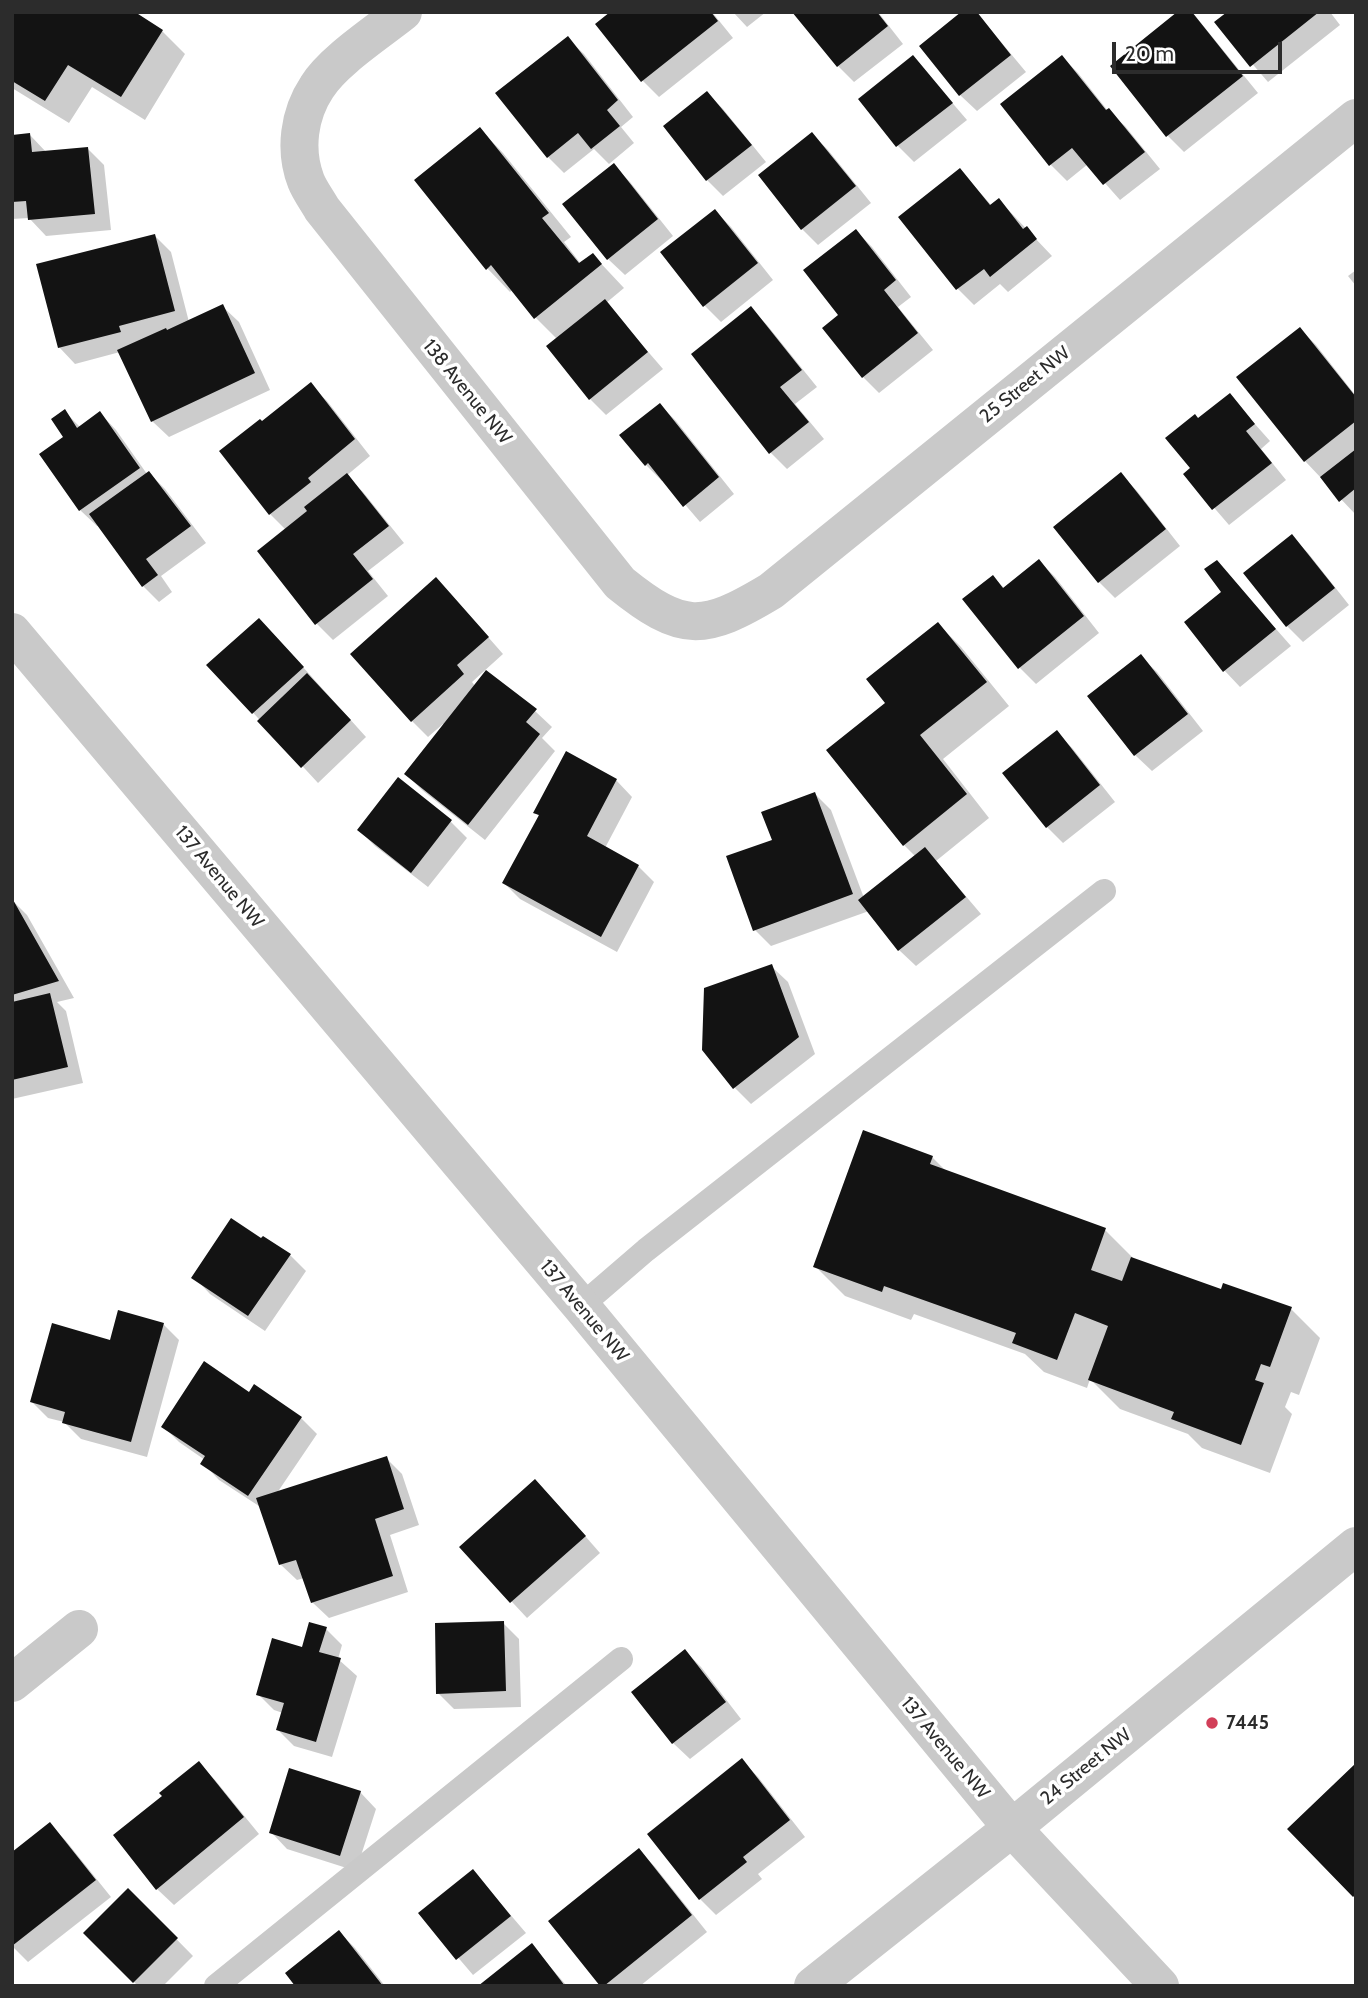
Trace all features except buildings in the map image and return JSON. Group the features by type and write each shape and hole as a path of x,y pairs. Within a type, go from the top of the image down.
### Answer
{"street":[{"name":"138 Avenue NW","path":"403,12 338,64 317,86 299,131 299,155 306,181 322,209 620,583 647,605 681,621"},
{"name":"25 Street NW","path":"681,621 711,620 739,611 771,591 1356,118"},
{"name":"137 Avenue NW","path":"12,632 582,1306 1012,1828 1160,1986"},
{"name":"24 Street NW","path":"813,1986 1012,1828 1356,1546"},
{"path":"12,1683 79,1629"}],"lane":[{"path":"582,1306 646,1250 1104,891"},
{"path":"216,1986 621,1659"}],"place":[{"name":"7445","path":"1212,1723"}]}
